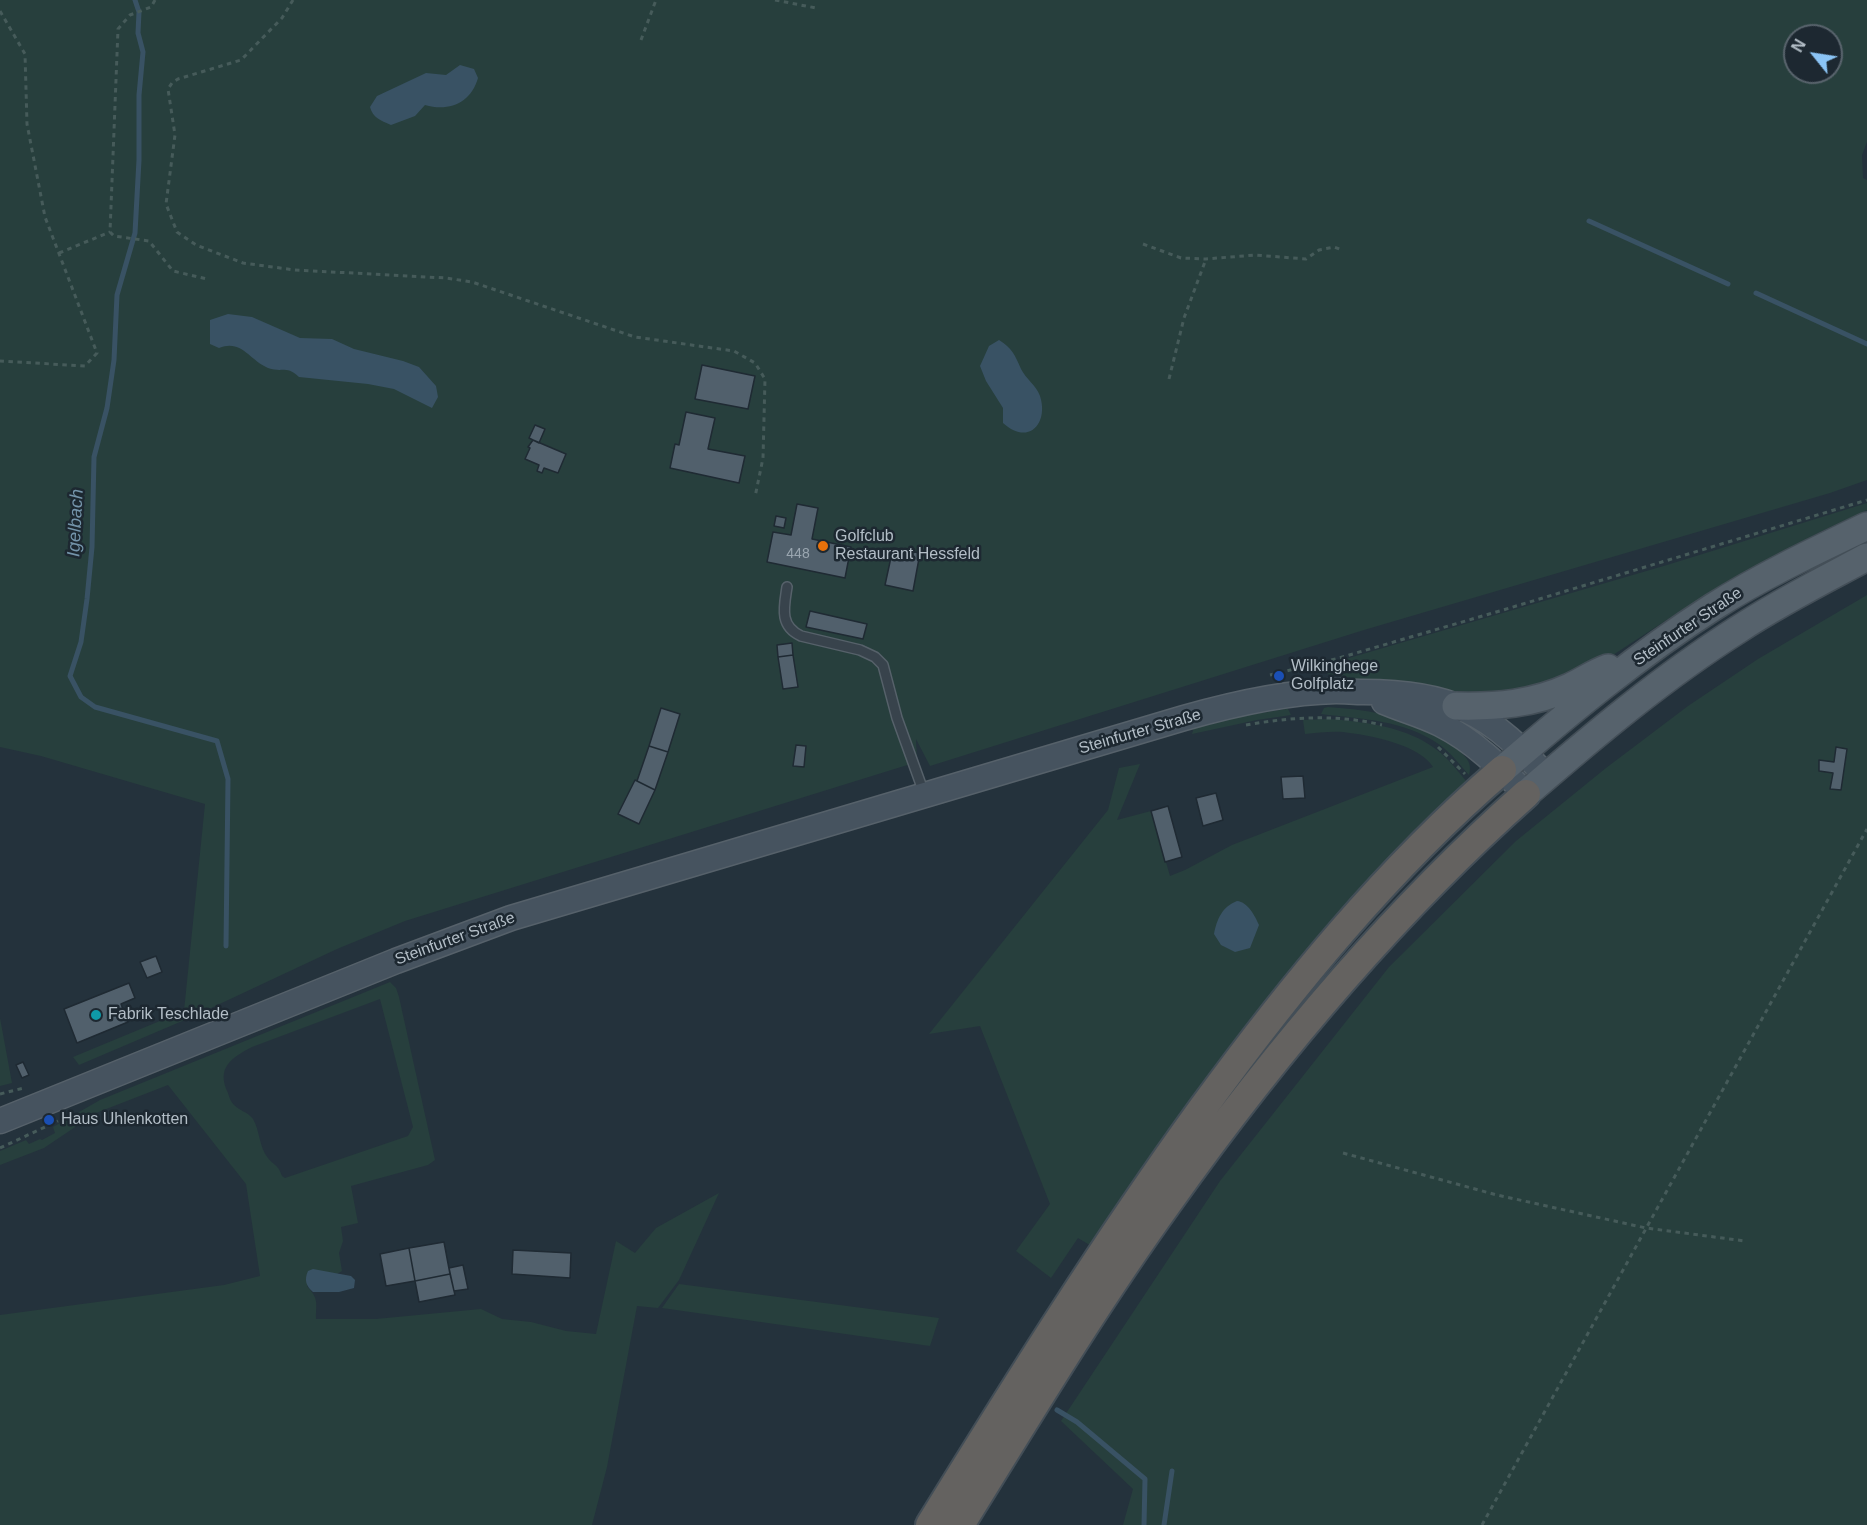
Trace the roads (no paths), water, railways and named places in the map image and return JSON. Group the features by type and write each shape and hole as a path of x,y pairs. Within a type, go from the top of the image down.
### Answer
{"highway":[{"path":"930,1525 1079,1288 1221,1084 1275,1012 1399,868 1478,790 1502,770"},
{"path":"960,1525 1104,1297 1166,1205 1222,1128 1285,1048 1364,956 1455,860 1536,785"}],"main road":[{"name":"Steinfurter Straße","path":"1502,770 1553,726 1645,654 1712,608 1777,570 1867,526"},
{"name":"Steinfurter Straße","path":"1536,785 1627,709 1702,654 1775,607 1867,557"},
{"path":"1456,706 1494,707 1540,698 1645,654"},
{"name":"Steinfurter Straße","path":"0,1121 385,965 511,918 1224,708 1302,694 1337,691 1400,693 1456,706 1490,723 1523,752 1536,785"},
{"name":"Steinfurter Straße","path":"1360,692 1440,724 1472,744 1502,770 1536,785"}],"lane":[{"path":"788,587 784,615 792,631 801,636 860,650 875,657 883,665 897,718 924,795"}],"water":[{"path":"460,65 474,69 478,78 470,94 458,104 442,107 425,105 415,116 391,125 371,111 370,107 377,96 426,73 446,75"},
{"path":"228,314 252,317 300,338 332,339 354,349 419,367 436,386 438,397 432,408 394,389 299,377 287,370 268,368 240,348 227,346 219,348 210,344 210,320"},
{"path":"999,340 1013,352 1023,373 1040,396 1042,415 1039,423 1028,432 1012,430 1003,423 1003,408 986,381 980,366 989,346"},
{"path":"1237,901 1248,907 1259,925 1250,948 1235,952 1221,945 1214,934 1221,914"},
{"path":"313,1269 351,1276 355,1280 354,1288 339,1292 313,1292 306,1280 308,1271"}],"waterway":[{"name":"Igelbach","path":"135,0 139,12 138,33 143,52 139,95 139,160 135,233 117,295 114,360 107,408 94,457 92,547 87,599 81,642 70,676 81,697 95,707 217,741 228,779 226,946"},
{"path":"1589,221 1728,284"},
{"path":"1756,293 1867,344"},
{"path":"1057,1410 1077,1422 1145,1479 1144,1525"},
{"path":"1164,1525 1172,1471"}],"place":[{"name":"Golfclub Restaurant Hessfeld","path":"823,546"},
{"name":"Wilkinghege Golfplatz","path":"1279,676"},
{"name":"Fabrik Teschlade","path":"96,1015"},
{"name":"Haus Uhlenkotten","path":"49,1120"}]}
